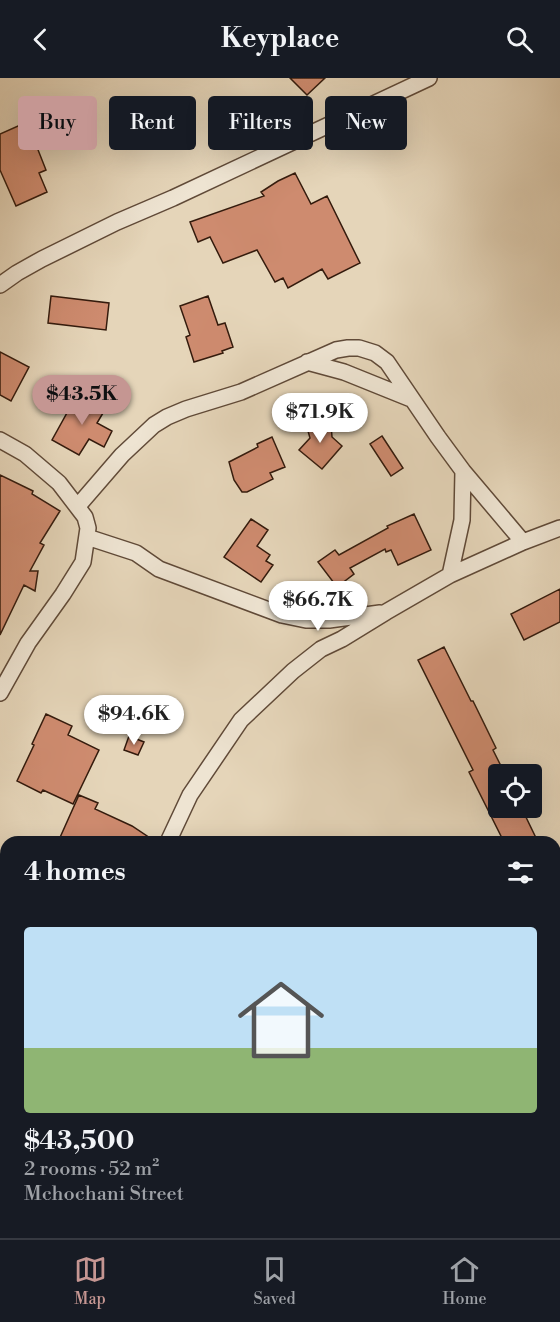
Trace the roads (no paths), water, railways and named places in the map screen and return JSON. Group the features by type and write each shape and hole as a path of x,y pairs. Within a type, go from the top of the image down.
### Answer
{"street":[{"path":"0,285 42,259 117,222 429,78"},
{"path":"78,506 122,455 154,425 167,417 241,392 336,350 359,348 375,353 387,362 463,471 523,542"},
{"path":"308,362 345,372 411,399"},
{"path":"0,440 25,454 59,483 78,506 85,517 88,528 83,562 28,643 0,693"},
{"path":"450,575 462,520 463,471"},
{"path":"171,836 190,795 241,720 293,670 321,649 450,575 560,528"},
{"path":"87,537 136,553 159,569 282,615 306,620 329,620 386,612"}]}
